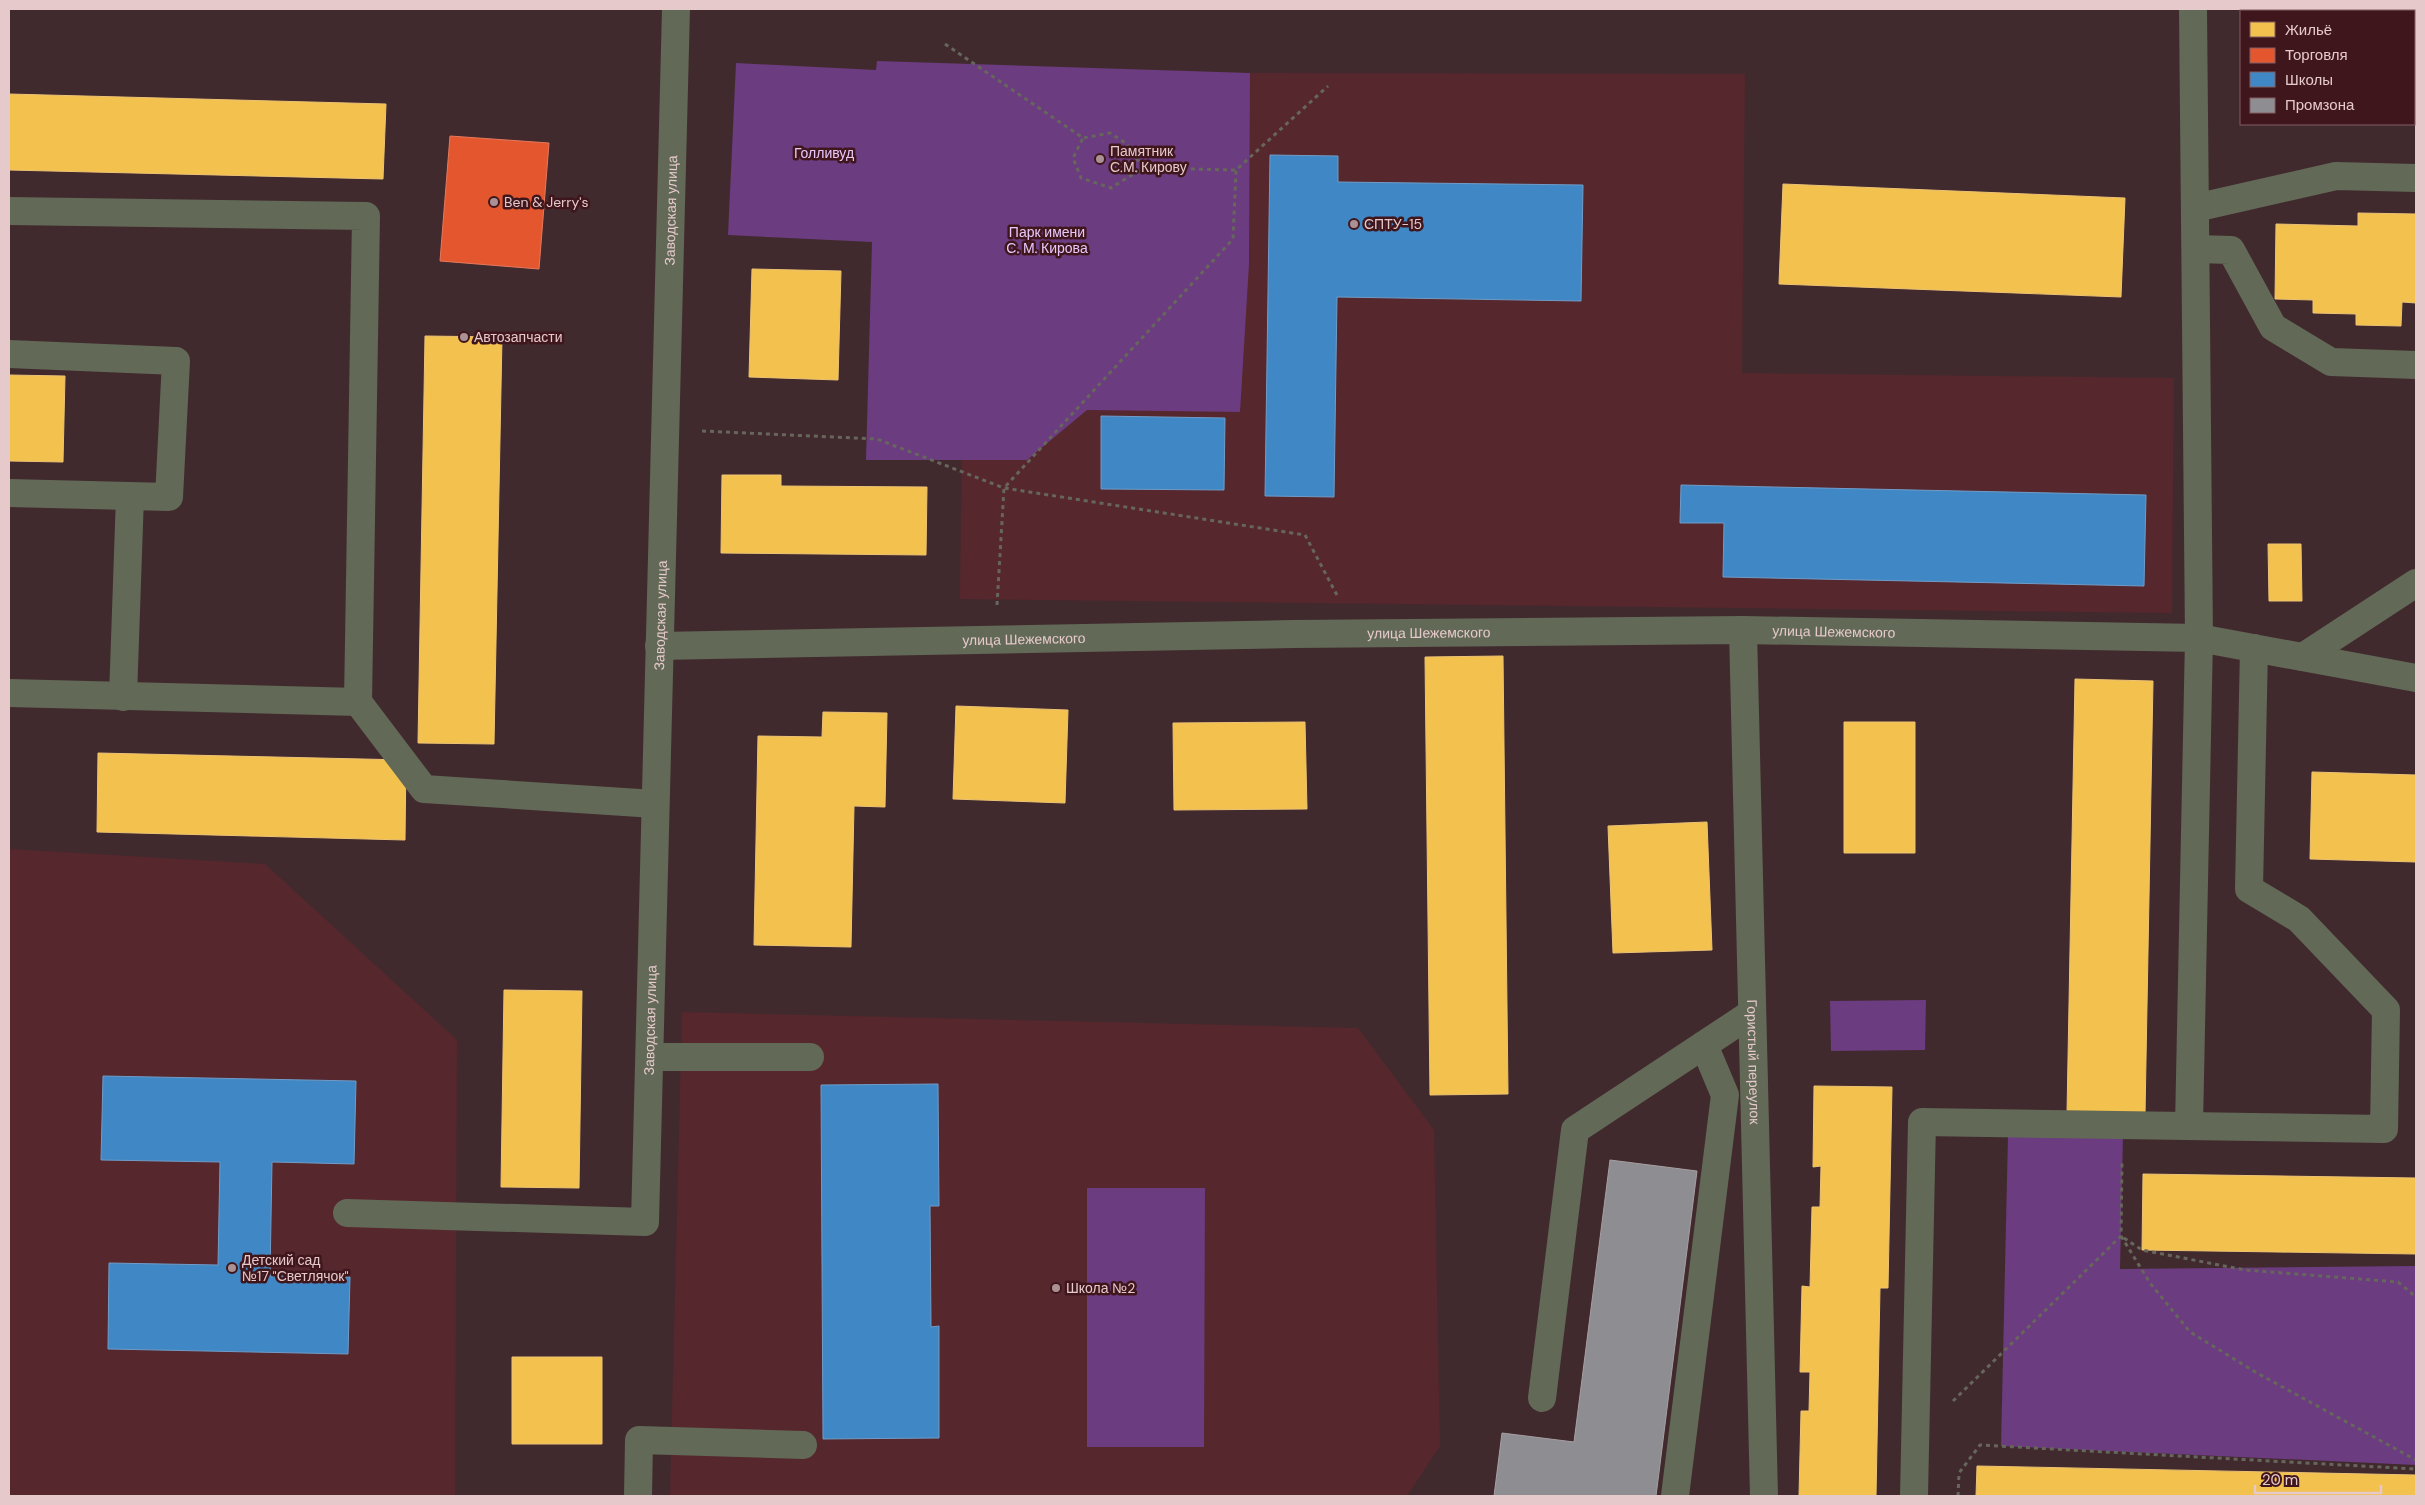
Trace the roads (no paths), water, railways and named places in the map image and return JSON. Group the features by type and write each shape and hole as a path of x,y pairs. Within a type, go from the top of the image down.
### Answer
{"street":[{"name":"Заводская улица","path":"347,1213 646,1222 664,429 676,9"},
{"path":"2189,1126 2199,638 2193,9"},
{"path":"2195,208 2336,176 2416,178"},
{"path":"9,211 366,216 358,702 424,789 655,804"},
{"path":"2196,249 2231,250 2273,327 2331,362 2416,364"},
{"path":"9,354 176,360 169,497 9,493"},
{"path":"123,697 130,496"},
{"path":"2304,657 2416,583"},
{"name":"улица Шежемского","path":"659,646 1356,633 1743,630 2199,638 2416,678"},
{"name":"Гористый переулок","path":"1743,630 1764,1496"},
{"path":"1914,1496 1922,1122 2384,1129 2386,1010 2299,919 2249,888 2254,648"},
{"path":"9,693 358,702"},
{"path":"1542,1398 1575,1130 1752,1013"},
{"path":"1674,1496 1725,1095 1704,1045"},
{"path":"650,1057 810,1057"},
{"path":"638,1496 639,1440 803,1445"}],"place":[{"name":"Памятник С.М. Кирову","path":"1100,159"},
{"name":"Ben & Jerry's","path":"494,202"},
{"name":"СПТУ-15","path":"1354,224"},
{"name":"Автозапчасти","path":"464,337"},
{"name":"Детский сад №17 \"Светлячок\"","path":"232,1268"},
{"name":"Школа №2","path":"1056,1288"}],"park label":[{"name":"Голливуд","path":"824,153"},
{"name":"Парк имени С. М. Кирова","path":"1047,240"}]}
